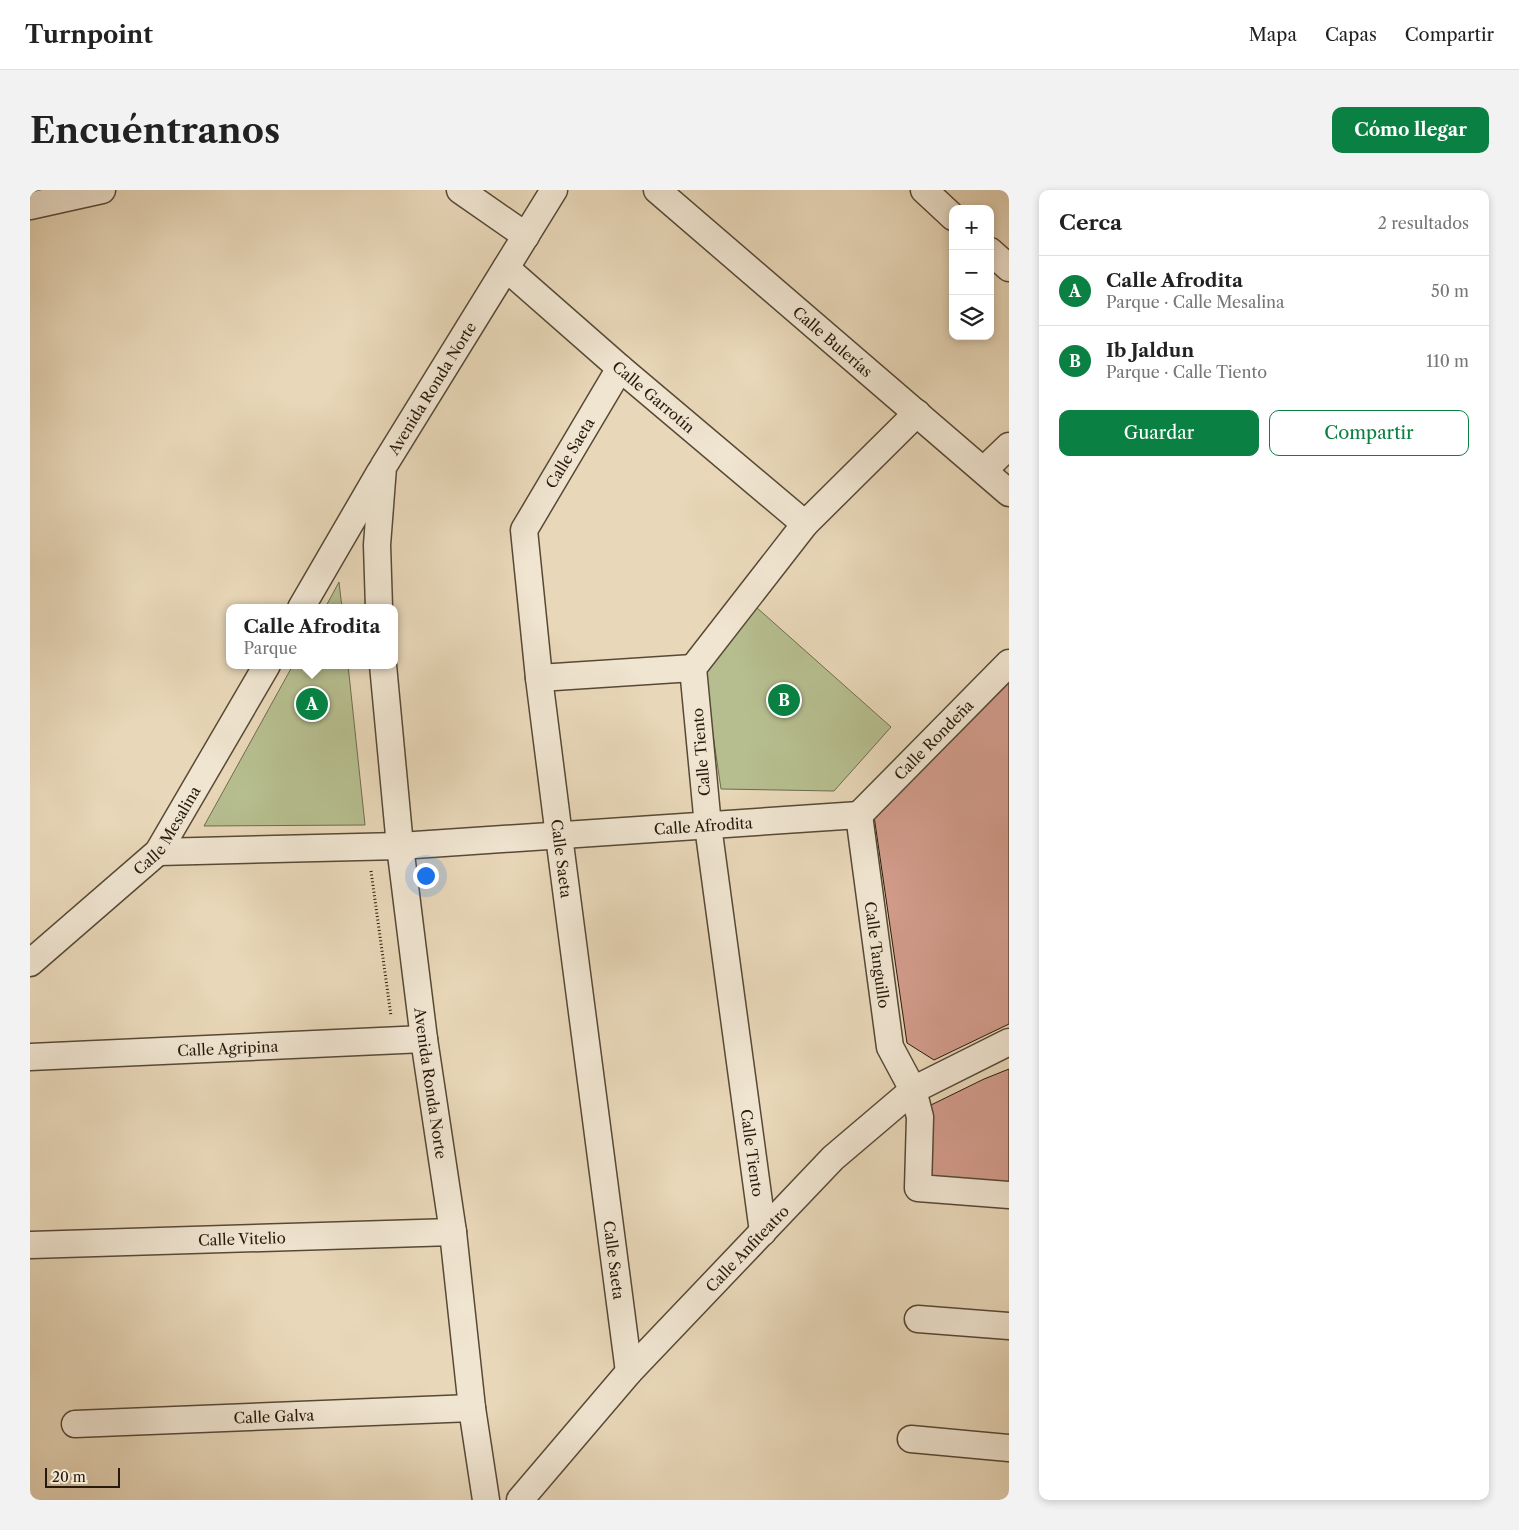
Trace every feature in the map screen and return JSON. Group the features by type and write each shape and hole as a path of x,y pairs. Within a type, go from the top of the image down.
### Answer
{"street":[{"path":"30,206 102,190"},
{"path":"460,190 526,236"},
{"name":"Avenida Ronda Norte","path":"379,604 377,545 383,467 554,190"},
{"name":"Calle Bulerías","path":"657,190 1009,492"},
{"path":"924,190 949,213"},
{"path":"994,255 1009,268"},
{"name":"Calle Garrotín","path":"506,268 620,368 805,524"},
{"name":"Calle Saeta","path":"620,368 524,530 539,678 629,1372"},
{"path":"539,678 693,668 805,524 916,412"},
{"path":"984,470 1009,446"},
{"path":"303,604 383,467"},
{"name":"Calle Rondeña","path":"859,816 1009,663"},
{"name":"Calle Tiento","path":"693,668 708,826 763,1232"},
{"name":"Calle Mesalina","path":"30,963 158,852 265,669"},
{"name":"Avenida Ronda Norte","path":"383,669 400,846 424,1039 453,1232 472,1408 486,1500"},
{"name":"Calle Afrodita","path":"158,852 400,846 859,816"},
{"name":"Calle Tanguillo","path":"859,816 890,1047 913,1090 920,1117 918,1188 1009,1195"},
{"name":"Calle Agripina","path":"30,1057 424,1039"},
{"name":"Calle Anfiteatro","path":"520,1500 629,1372 833,1158 913,1090 1008,1043"},
{"name":"Calle Vitelio","path":"30,1245 453,1232"},
{"path":"918,1319 1009,1326"},
{"name":"Calle Galva","path":"75,1424 472,1408"},
{"path":"911,1438 1009,1448"}],"green space":[{"path":"339,582 342,604 327,604"},
{"path":"756,607 891,727 834,791 721,789 704,673"},
{"path":"291,669 348,669 365,825 204,826"}],"building":[{"path":"1009,681 1009,1024 934,1060 907,1043 874,816"},
{"path":"1009,1069 1009,1183 931,1177 931,1105"}],"place":[{"name":"Ib Jaldun","path":"784,700"},
{"name":"Calle Afrodita","path":"312,704"}]}
